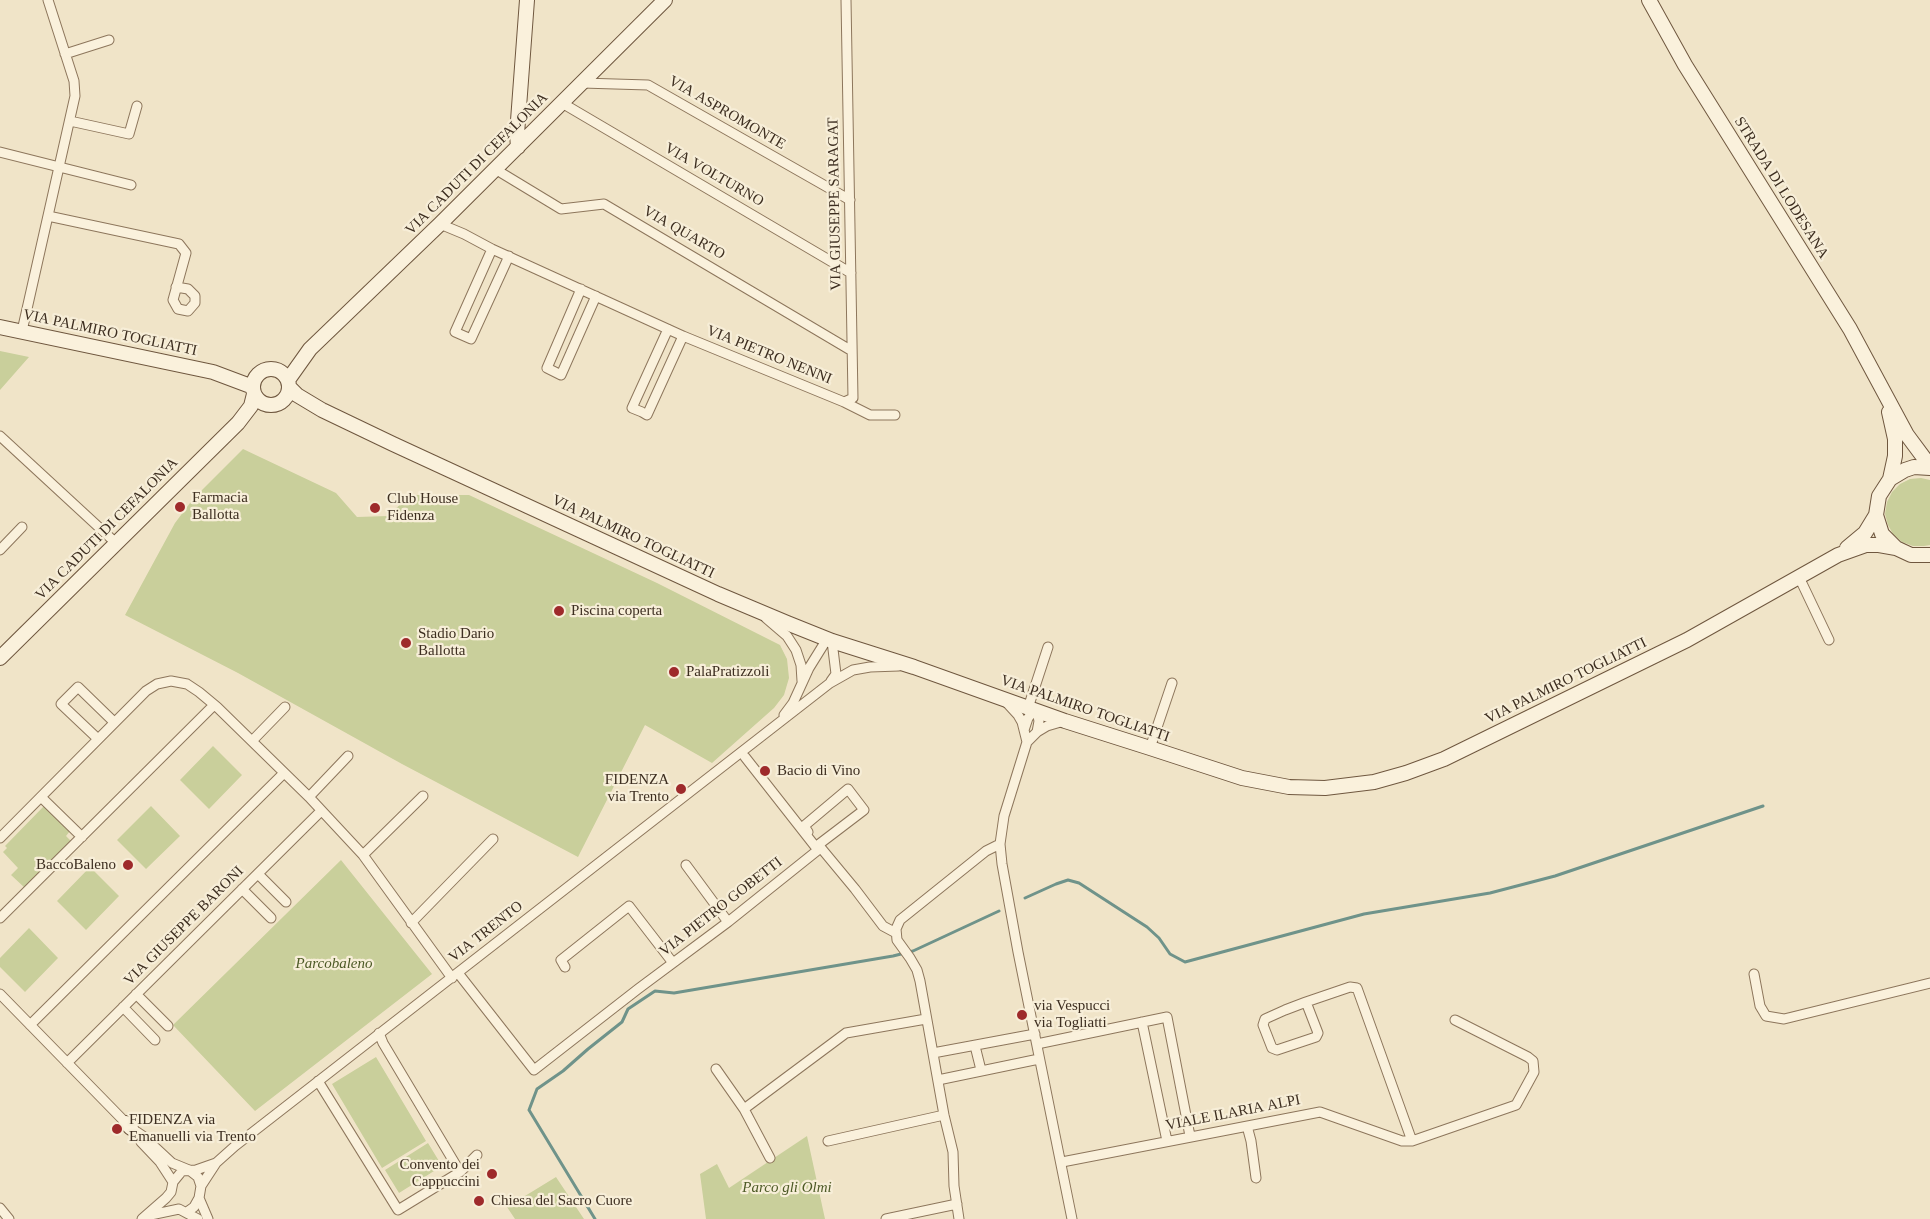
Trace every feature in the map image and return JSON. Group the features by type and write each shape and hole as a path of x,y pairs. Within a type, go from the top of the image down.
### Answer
{"street":[{"path":"22,332 75,96 74,81 48,0"},
{"path":"518,147 516,134 526,0"},
{"name":"VIA CADUTI DI CEFALONIA","path":"289,384 310,349 440,224 665,0"},
{"name":"VIA GIUSEPPE SARAGAT","path":"844,402 853,398 846,0"},
{"name":"STRADA DI LODESANA","path":"1649,0 1685,65 1850,329 1884,393"},
{"path":"65,54 109,40"},
{"name":"VIA ASPROMONTE","path":"582,83 648,85 850,200"},
{"name":"VIA VOLTURNO","path":"562,103 851,273"},
{"path":"70,121 129,134 137,106"},
{"path":"0,152 130,185"},
{"name":"VIA QUARTO","path":"495,169 561,209 604,204 852,351"},
{"path":"48,216 179,244 186,253 176,287"},
{"name":"VIA PIETRO NENNI","path":"440,224 683,336 844,402 870,415 895,415"},
{"path":"492,249 455,332 471,339 508,256"},
{"path":"581,290 546,368 561,375 596,296"},
{"name":"VIA PALMIRO TOGLIATTI","path":"0,327 213,372 253,391 260,402 274,405 292,404 322,410"},
{"name":"VIA PIETRO NENNI","path":"668,329 632,408 647,415 683,336"},
{"name":"VIA CADUTI DI CEFALONIA","path":"271,369 310,349"},
{"path":"253,391 255,376 271,369"},
{"name":"VIA PALMIRO TOGLIATTI","path":"213,372 271,369 289,384 297,395 322,410 610,545 830,640 914,667 1065,721 1242,778 1270,784 1325,788 1374,782 1444,759 1687,640 1838,555"},
{"path":"274,405 286,398 289,384"},
{"name":"VIA CADUTI DI CEFALONIA","path":"0,658 238,423 251,406 253,391"},
{"path":"1884,393 1907,435 1930,467"},
{"path":"1838,555 1865,533 1876,515 1879,496 1890,479 1896,440 1884,393"},
{"name":"VIA CADUTI DI CEFALONIA","path":"238,423 258,410 274,405"},
{"path":"0,436 117,544"},
{"path":"1890,479 1914,467 1930,467"},
{"path":"1876,515 1882,534 1896,548"},
{"path":"0,550 22,527"},
{"path":"1838,555 1866,545 1879,545 1896,548 1911,555 1929,556"},
{"path":"1799,578 1829,640"},
{"path":"755,609 787,636 796,650 801,665 802,684"},
{"path":"830,640 836,674 830,684"},
{"name":"VIA TRENTO","path":"776,726 793,704 816,655 830,640"},
{"path":"1024,730 1032,713 1048,648"},
{"name":"VIA TRENTO","path":"216,1163 379,1033 830,684 853,670 886,666 914,667"},
{"name":"VIA PIETRO GOBETTI","path":"114,722 146,691 157,684 171,681 187,684 200,692 252,741 363,855 411,922 534,1070 728,922 864,810 848,789 804,825 819,847"},
{"path":"1150,748 1172,683"},
{"path":"0,838 98,739 114,722 78,687 61,704 98,739"},
{"path":"1002,699 1018,715 1027,742"},
{"path":"0,918 214,705"},
{"path":"252,741 285,707"},
{"path":"1033,709 1039,721 1037,732"},
{"path":"1065,721 1047,726 1027,742 1004,816 1000,844 1004,875 1072,1219"},
{"path":"309,798 348,756"},
{"path":"745,757 883,926 890,932 896,933"},
{"path":"30,1025 284,773"},
{"path":"363,855 423,796"},
{"path":"41,797 82,837"},
{"name":"VIA GIUSEPPE BARONI","path":"67,1063 321,811"},
{"path":"411,922 494,839"},
{"path":"959,1219 954,1186 954,1152 944,1115 920,981 917,970 897,940 896,933 900,920 986,851 1000,844"},
{"path":"686,865 728,922"},
{"path":"258,874 286,902"},
{"path":"242,889 271,918"},
{"path":"565,967 561,960 629,906 673,963"},
{"path":"1754,974 1760,1006 1766,1016 1784,1019 1930,983"},
{"path":"1306,1002 1318,1033 1316,1037 1277,1050 1272,1048 1263,1025 1265,1019 1306,1002 1354,986 1359,990 1412,1141 1516,1105 1534,1072 1534,1065 1528,1058 1455,1020"},
{"path":"0,994 128,1126 168,1172 175,1206 198,1219"},
{"path":"136,994 168,1026"},
{"path":"123,1007 155,1040"},
{"path":"933,1053 1036,1039 1167,1017 1191,1136"},
{"path":"744,1110 846,1033 926,1019"},
{"path":"1142,1022 1167,1141"},
{"path":"379,1033 382,1044 460,1172"},
{"path":"975,1046 981,1070"},
{"path":"938,1080 1040,1059"},
{"path":"716,1069 744,1110 770,1158"},
{"path":"318,1081 398,1210 460,1172 477,1155"},
{"name":"VIALE ILARIA ALPI","path":"1062,1162 1320,1112 1402,1141 1412,1141"},
{"path":"828,1141 944,1115"},
{"path":"128,1126 143,1136 172,1163 189,1170 198,1177 201,1186"},
{"path":"1246,1126 1251,1141 1256,1178"},
{"path":"144,1218 159,1206 182,1171 203,1168 216,1163"},
{"path":"144,1218 194,1207 199,1198 201,1186 216,1163"},
{"path":"199,1198 208,1219"},
{"path":"886,1219 957,1204"},
{"path":"0,1208 9,1219"}],"green space":[{"path":"0,351 29,357 0,390"},
{"path":"243,449 336,493 357,517 388,516 410,495 469,495 657,583 780,645 787,659 789,678 784,695 774,708 712,763 645,725 578,857 402,764 238,673 125,615 175,523 193,499"},
{"path":"1910,479 1930,480 1930,545 1913,546 1902,542 1893,534 1885,514 1892,492 1900,484"},
{"path":"213,746 242,775 209,809 180,780"},
{"path":"44,806 70,831 66,836 71,841 25,888 11,875 18,868 3,852 7,848 5,846"},
{"path":"151,806 180,836 146,869 117,840"},
{"name":"Parcobaleno","path":"341,860 432,974 255,1111 173,1025"},
{"path":"90,867 119,896 86,930 57,901"},
{"path":"29,928 58,958 25,992 0,967 0,958"},
{"path":"376,1057 426,1141 382,1168 332,1084"},
{"name":"Parco gli Olmi","path":"807,1136 825,1219 706,1219 700,1174 717,1164 729,1188"},
{"path":"428,1143 442,1166 399,1193 385,1170"},
{"path":"556,1177 584,1219 515,1219 507,1207"}],"waterway":[{"path":"1025,898 1068,880 1079,883 1147,927 1159,938 1170,954 1185,962 1364,914 1490,893 1555,876 1763,806"},
{"path":"595,1219 529,1110 537,1089 563,1071 622,1022 628,1009 655,991 674,993 913,951 999,911"}],"place":[{"name":"Farmacia Ballotta","path":"180,507"},
{"name":"Club House Fidenza","path":"375,508"},
{"name":"Piscina coperta","path":"559,611"},
{"name":"Stadio Dario Ballotta","path":"406,643"},
{"name":"PalaPratizzoli","path":"674,672"},
{"name":"Bacio di Vino","path":"765,771"},
{"name":"FIDENZA via Trento","path":"681,789"},
{"name":"BaccoBaleno","path":"128,865"},
{"name":"via Vespucci via Togliatti","path":"1022,1015"},
{"name":"FIDENZA via Emanuelli via Trento","path":"117,1129"},
{"name":"Convento dei Cappuccini","path":"492,1174"},
{"name":"Chiesa del Sacro Cuore","path":"479,1201"}]}
